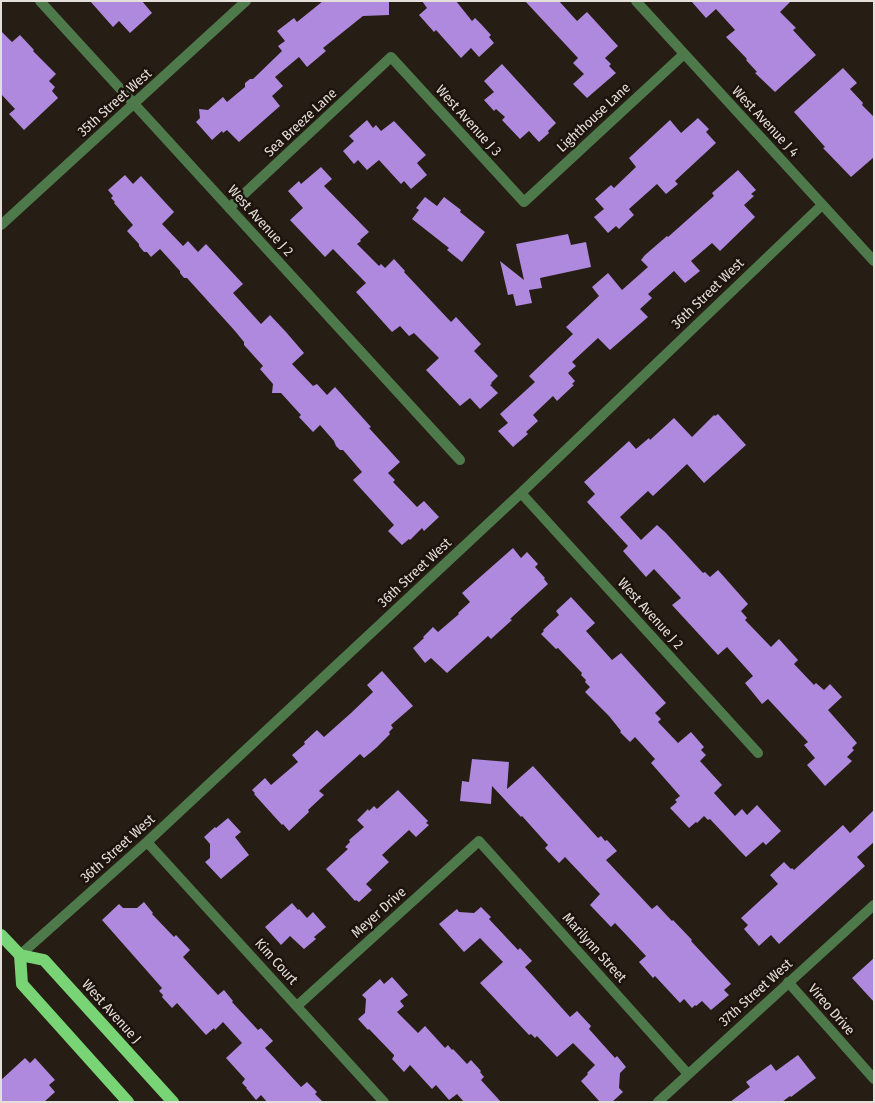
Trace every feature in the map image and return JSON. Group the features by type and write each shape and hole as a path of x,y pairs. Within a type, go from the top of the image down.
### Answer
{"main road":[{"path":"1,935 20,955 22,984 128,1102"},
{"name":"West Avenue J","path":"20,955 44,960 173,1102"}],"street":[{"name":"West Avenue J 2","path":"40,1 460,460"},
{"name":"35th Street West","path":"1,225 246,1"},
{"name":"West Avenue J 4","path":"636,1 874,261"},
{"name":"Lighthouse Lane","path":"524,202 684,54"},
{"name":"West Avenue J 3","path":"392,57 524,202"},
{"name":"Sea Breeze Lane","path":"229,208 392,57"},
{"name":"36th Street West","path":"20,955 147,842 521,493 822,205"},
{"name":"West Avenue J 2","path":"521,493 758,753"},
{"name":"Kim Court","path":"147,842 384,1102"},
{"name":"Meyer Drive","path":"298,1006 479,842"},
{"name":"Marilynn Street","path":"479,842 688,1074"},
{"name":"37th Street West","path":"658,1102 874,905"},
{"name":"Vireo Drive","path":"788,982 874,1079"}],"building":[{"path":"90,1 142,1 152,13 130,33 119,21 113,27"},
{"path":"323,1 389,1 389,15 363,16 323,48 326,51 307,67 299,57 275,77 283,86 272,96 280,106 239,142 227,130 223,133 222,131 212,140 196,122 200,118 199,109 208,110 223,97 227,102 245,87 245,83 253,79 282,51 278,46 285,41 277,31 294,18 297,22"},
{"path":"422,1 456,1 472,21 475,18 491,35 489,37 494,43 479,57 471,48 461,58 436,30 434,32 419,15 427,8"},
{"path":"525,1 559,1 577,21 587,12 618,46 605,58 611,64 609,66 616,73 587,98 573,84 584,74 573,63 578,58"},
{"path":"691,1 791,1 780,12 796,28 793,30 816,55 775,92 755,73 757,72 747,59 726,37 735,30 716,9 706,18"},
{"path":"1,31 12,42 20,35 56,74 49,81 55,87 52,91 58,98 24,130 9,114 15,109 1,94"},
{"path":"502,64 556,123 539,142 529,131 520,139 502,120 505,117 496,109 494,111 484,100 494,92 484,81"},
{"path":"843,68 857,83 850,89 874,117 874,157 851,177 823,148 825,147 794,112"},
{"path":"698,118 709,129 706,132 716,143 675,181 678,184 666,194 657,184 629,209 634,215 619,229 616,226 608,233 594,217 604,209 595,199 611,185 614,188 636,167 629,158 670,120 681,133"},
{"path":"367,120 373,128 376,125 381,131 394,121 426,155 417,163 427,175 411,189 404,181 401,184 379,160 367,170 358,160 354,164 343,151 354,141 349,136"},
{"path":"321,167 332,179 324,186 369,232 357,244 379,266 381,264 385,268 394,259 451,322 456,317 481,344 474,351 498,376 490,385 498,393 480,409 470,398 460,406 426,370 439,358 414,333 409,336 400,326 392,332 356,292 366,283 333,249 325,257 290,220 303,208 288,191 299,181 301,184"},
{"path":"738,170 756,190 751,194 754,196 744,205 755,217 720,251 712,243 691,261 700,271 685,283 674,271 648,294 652,298 640,309 648,317 610,350 598,338 572,362 576,366 568,373 575,381 572,384 574,385 557,401 553,396 533,415 538,421 526,432 528,434 513,447 498,431 508,423 500,414 535,382 529,376 573,334 566,327 599,296 592,287 608,273 622,290 648,267 641,260 645,255 714,196 712,193"},
{"path":"125,175 133,184 141,176 174,212 162,224 183,246 188,241 198,252 206,244 243,284 233,293 261,324 270,315 286,332 304,353 292,364 313,386 317,384 327,395 335,387 371,427 369,428 400,462 388,473 395,480 393,482 417,507 424,501 439,517 424,531 422,528 402,545 388,531 394,525 353,480 362,472 343,450 336,446 320,425 313,432 299,417 301,415 281,393 272,393 273,384 260,369 263,366 244,345 244,342 235,331 187,278 184,278 160,249 151,257 147,252 144,252 127,231 133,225 114,203 111,198 113,196 108,190"},
{"path":"425,197 437,206 444,197 485,232 462,262 447,250 449,248 412,219 419,210 416,208"},
{"path":"568,234 571,245 586,242 591,267 540,278 542,288 529,290 532,303 516,306 513,294 508,295 500,261 524,280 516,244"},
{"path":"718,414 746,445 704,483 687,464 653,496 648,491 620,517 641,540 657,525 703,573 705,572 710,577 718,570 748,604 741,611 747,618 745,620 771,647 779,639 798,660 794,664 814,685 816,683 824,690 830,684 842,697 828,710 857,743 852,748 854,750 847,757 852,761 825,786 807,765 815,758 804,745 808,742 768,699 762,704 745,683 753,676 727,647 718,655 672,605 681,598 654,569 646,577 623,551 628,546 587,502 595,494 584,482 629,441 636,449 649,438 650,440 674,418 692,437 714,415"},
{"path":"513,548 521,558 527,552 538,564 535,567 548,584 491,639 488,636 447,673 431,658 425,663 413,648 433,627 438,632 459,614 470,602 462,593"},
{"path":"571,597 595,623 586,631 612,660 621,653 666,703 655,713 661,719 658,722 678,743 691,732 704,747 701,750 706,755 700,761 722,785 714,793 735,816 742,809 747,815 757,805 781,831 766,845 763,842 746,857 710,819 708,820 704,816 689,828 670,808 677,802 675,800 680,796 651,763 655,759 635,737 630,742 620,732 609,716 585,692 590,687 581,675 582,673 558,648 556,649 541,634 559,615 556,611"},
{"path":"382,671 413,706 391,725 393,728 389,732 390,734 376,748 364,758 360,754 319,791 324,795 289,831 252,790 265,778 271,785 298,762 292,755 305,744 304,742 317,730 324,737 351,713 373,692 367,685"},
{"path":"472,759 509,762 507,789 533,766 598,838 601,836 605,841 607,840 617,851 606,860 652,909 657,905 673,920 731,984 724,990 729,995 711,1010 702,1001 692,1008 684,999 680,1003 639,962 646,956 615,923 611,927 590,905 600,894 565,857 559,863 545,848 548,845 492,786 491,804 460,801 462,781 469,782"},
{"path":"398,790 428,821 426,823 429,825 416,837 409,830 382,855 389,862 366,884 372,890 359,902 355,901 326,869 348,849 345,847 350,842 349,840 364,827 357,820 368,809 369,811 374,806 377,809"},
{"path":"874,810 874,842 857,857 865,866 779,944 771,935 759,946 744,929 748,925 741,918 778,884 770,875 784,862 794,870 843,825 850,833"},
{"path":"228,818 241,832 235,837 249,855 221,879 205,862 210,858 210,844 204,837"},
{"path":"144,902 152,914 174,937 176,935 190,950 183,957 218,995 224,990 232,1002 257,1029 261,1028 273,1041 265,1048 301,1087 307,1082 317,1092 315,1094 323,1102 267,1102 261,1095 256,1100 242,1083 245,1079 226,1058 242,1043 223,1022 206,1035 177,1003 172,1008 162,997 163,995 159,991 162,988 102,920 119,904 123,908 137,908"},
{"path":"292,903 307,918 313,912 326,927 304,949 290,936 281,945 265,927"},
{"path":"481,907 491,917 489,919 518,950 520,948 532,961 525,967 570,1017 577,1011 591,1026 589,1029 615,1058 617,1056 626,1067 620,1073 619,1088 623,1092 612,1102 600,1102 581,1081 595,1065 573,1043 557,1057 537,1036 535,1038 531,1034 529,1035 480,983 503,962 480,938 464,952 439,924 457,909 459,912 474,913"},
{"path":"874,958 874,1002 852,978"},
{"path":"392,977 408,995 400,1001 404,1006 397,1012 418,1033 425,1026 445,1048 448,1045 467,1064 471,1060 484,1077 481,1080 501,1102 464,1102 457,1094 449,1100 436,1085 432,1089 410,1065 404,1072 392,1059 394,1055 358,1019 365,1013 366,999 362,995 380,979 384,984"},
{"path":"798,1055 816,1078 791,1097 782,1102 730,1102 750,1087 746,1082 771,1064 776,1071"},
{"path":"25,1058 30,1063 35,1058 55,1080 49,1085 55,1092 44,1102 1,1102 1,1080"}]}
